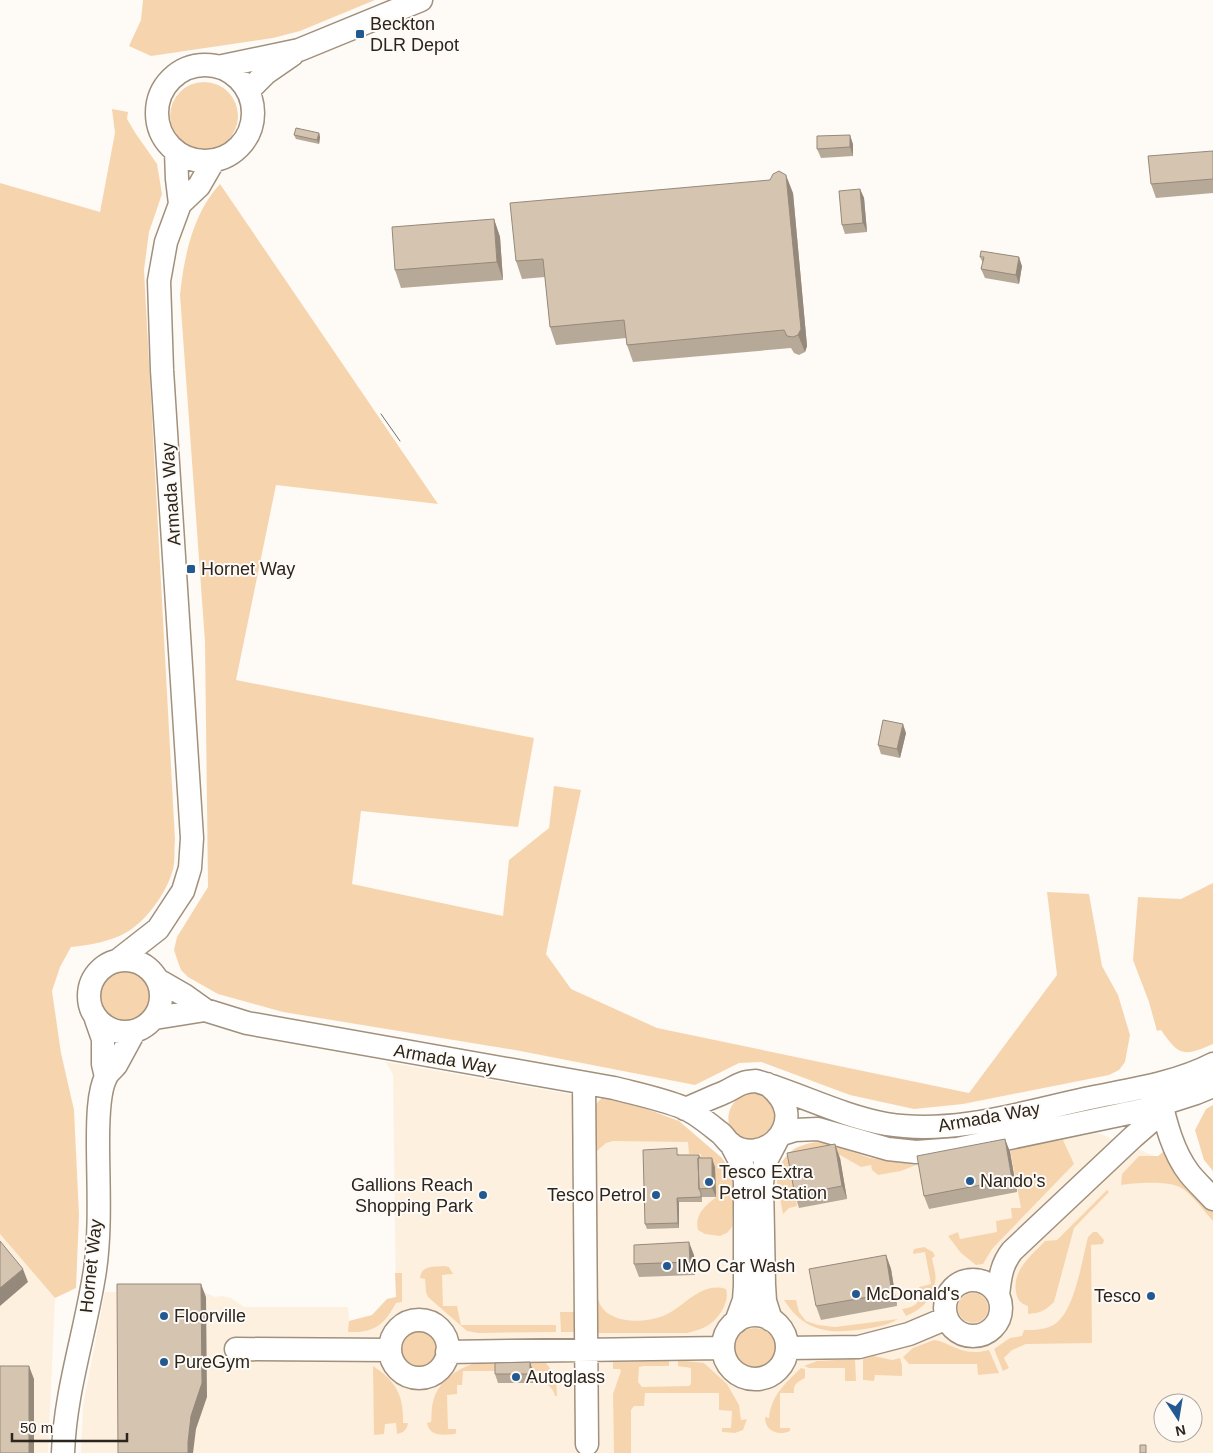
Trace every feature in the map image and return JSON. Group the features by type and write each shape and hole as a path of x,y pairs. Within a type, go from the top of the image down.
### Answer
{"street":[{"path":"218,67 299,50 421,0"},
{"path":"248,91 266,73 299,50"},
{"path":"207,65 218,67 236,76 248,91 252,102 252,125 239,147 227,155 214,160 194,160 176,151 165,140 158,125 157,107 163,90 174,76 195,66 207,65"},
{"name":"Armada Way","path":"176,151 180,204"},
{"name":"Armada Way","path":"96,1019 89,1003 90,986 99,970 117,961 158,929 183,891 190,868 192,852 186,727 162,370 159,281 166,242 180,204 198,186 214,160"},
{"name":"Armada Way","path":"134,1032 146,1026 154,1018 161,1000 161,990 156,977 158,929"},
{"name":"Armada Way","path":"117,961 137,962 146,966 156,977 205,1010 255,1025 584,1083 646,1096 685,1109 740,1149 750,1151 760,1150 769,1146 779,1137 795,1130 818,1129 888,1148 916,1152 957,1149 1105,1119 1160,1099 1213,1086"},
{"name":"Armada Way","path":"154,1018 205,1010"},
{"path":"96,1019 107,1028 120,1033 134,1032"},
{"name":"Hornet Way","path":"96,1019 103,1039 102,1064 106,1077"},
{"name":"Hornet Way","path":"63,1453 64,1424 68,1397 91,1296 95,1267 97,1244 98,1124 102,1090 106,1077 115,1066 134,1032"},
{"name":"Armada Way","path":"685,1109 726,1092 735,1085 756,1081 886,1124 934,1127 1160,1099 1189,1074 1213,1064"},
{"path":"584,1083 587,1444"},
{"path":"767,1084 783,1100 786,1111 786,1123 765,1163 762,1183 765,1301 771,1320"},
{"path":"726,1092 718,1104 716,1119 743,1168 745,1182 745,1286 744,1300 736,1322"},
{"path":"1160,1099 1173,1146 1189,1173 1213,1199"},
{"path":"998,1295 993,1288 978,1280 960,1283 954,1288 946,1302 947,1318 958,1331 966,1334 983,1334 991,1329 1000,1315 1001,1308 998,1295 1004,1261 1012,1251 1133,1137 1160,1099"},
{"path":"762,1316 771,1320 783,1332 787,1348 786,1358 774,1374 755,1380 736,1374 729,1367 723,1348 726,1334 736,1322 744,1317 762,1316"},
{"path":"787,1348 859,1347 909,1334 947,1318"},
{"path":"424,1320 439,1329 444,1335 447,1352 445,1360 434,1373 426,1377 417,1378 401,1372 395,1366 390,1350 394,1333 408,1322 424,1320"},
{"path":"447,1352 723,1348"},
{"path":"236,1349 390,1350"}],"shaded area":[{"path":"143,0 375,0 300,31 273,38 151,56 129,46 141,20"},
{"path":"211,82 223,88 232,97 238,109 236,129 228,140 211,150 197,150 180,140 172,129 170,109 180,92 191,84"},
{"path":"112,109 128,112 127,119 157,164 162,194 149,232 144,270 175,840 174,864 163,893 150,912 135,927 107,941 71,947 60,967 52,991 61,1053 74,1110 79,1215 76,1288 55,1298 0,1234 0,183 100,212 115,133"},
{"path":"220,184 438,504 276,485 236,680 534,738 518,827 361,811 352,884 503,916 509,860 549,828 554,786 581,790 546,954 571,989 657,1028 969,1093 1057,975 1047,892 1089,894 1102,966 1118,995 1130,1035 1125,1062 1119,1070 1109,1075 963,1104 914,1109 850,1095 761,1062 739,1063 695,1085 515,1050 283,1012 218,994 188,977 181,970 174,950 177,937 208,887 205,642 180,295 184,265 191,236 203,208"},
{"path":"1213,883 1213,1044 1195,1051 1183,1052 1172,1045 1161,1030 1157,1031 1149,1002 1133,960 1138,897 1181,899"},
{"path":"120,971 130,971 144,978 151,992 151,1002 144,1016 130,1023 120,1023 110,1019 103,1012 99,1002 99,992 103,982 110,975"},
{"name":"Gallions Reach Shopping Park","path":"386,1062 604,1100 690,1130 730,1167 777,1169 794,1148 809,1143 921,1165 1098,1133 1162,1159 1213,1213 1213,1453 81,1453 83,1406 105,1292 204,1292 215,1297 231,1298 244,1307 348,1307 349,1321 372,1315 387,1299 396,1297 393,1075"},
{"path":"751,1093 769,1100 777,1116 769,1135 752,1141 740,1139 734,1134 728,1118 734,1102 741,1096"},
{"path":"604,1096 628,1102 679,1121 722,1158 728,1167 734,1187 732,1227 727,1233 720,1236 705,1234 698,1230 699,1215 704,1207 716,1197 701,1159 701,1154 689,1154 688,1142 613,1141 606,1143 597,1151 598,1299 602,1307 608,1313 625,1320 654,1319 671,1312 700,1292 708,1289 726,1289 727,1299 721,1313 714,1321 702,1329 687,1333 595,1333 594,1106"},
{"path":"1213,1105 1213,1171 1204,1160 1195,1130 1206,1109"},
{"path":"1063,1140 1074,1164 992,1249 983,1264 976,1265 961,1253 948,1236 958,1232 960,1239 997,1232 996,1221 1012,1218 1011,1208 1021,1208 1010,1149"},
{"path":"816,1142 826,1143 870,1158 916,1165 901,1171 878,1175 872,1170 871,1165 861,1167 840,1155 790,1165 790,1168 778,1170 788,1154 793,1150 802,1145"},
{"path":"1163,1152 1213,1208 1213,1221 1191,1196 1177,1186 1153,1183 1121,1185 1122,1174 1139,1156 1158,1156"},
{"path":"791,1172 797,1206 789,1208 783,1214 777,1175"},
{"path":"1107,1190 1109,1192 1074,1228 1054,1302 1042,1311 1028,1314 1028,1306 1023,1304 1017,1297 1016,1284 1020,1270 1045,1241 1057,1240"},
{"path":"1093,1232 1097,1232 1104,1240 1103,1244 1091,1245 1092,1343 1026,1344 1012,1350 1004,1358 1009,1368 1003,1371 994,1349 1010,1338 1022,1336 1024,1330 1036,1330 1055,1324 1068,1308 1077,1284 1088,1237"},
{"path":"0,1234 55,1298 48,1453 0,1453"},
{"path":"924,1247 933,1252 935,1256 932,1258 936,1276 934,1288 929,1299 917,1311 906,1316 902,1309 911,1307 916,1303 919,1297 919,1287 931,1284 925,1252 913,1254 914,1249"},
{"path":"449,1267 453,1274 442,1275 443,1306 457,1306 461,1325 556,1325 556,1332 478,1333 467,1331 428,1297 425,1279 420,1278 425,1269"},
{"path":"395,1273 402,1273 402,1302 396,1303 387,1317 378,1326 365,1331 348,1332 349,1321 372,1315 387,1299 396,1297"},
{"path":"973,1293 984,1297 988,1308 984,1319 973,1323 962,1319 958,1308 962,1297"},
{"path":"784,1300 796,1300 799,1312 806,1321 818,1325 835,1327 898,1319 887,1324 852,1331 830,1331 819,1329 801,1319"},
{"path":"560,1312 575,1312 574,1332 561,1332"},
{"path":"755,1328 770,1334 776,1349 770,1364 755,1370 740,1364 734,1349 740,1334"},
{"path":"418,1331 432,1336 437,1350 432,1364 418,1369 404,1364 399,1350 404,1336"},
{"path":"934,1340 968,1352 989,1350 999,1373 978,1375 977,1364 909,1364 903,1357 913,1348"},
{"path":"874,1356 892,1360 900,1358 902,1376 875,1375 874,1381 863,1380 863,1359"},
{"path":"855,1359 856,1381 845,1381 845,1368 809,1368 804,1366 817,1361"},
{"path":"678,1360 704,1363 727,1384 739,1405 741,1420 747,1419 743,1430 735,1433 722,1432 722,1428 731,1428 732,1411 719,1410 719,1393 645,1393 644,1406 634,1406 631,1410 631,1453 614,1453 613,1394 621,1371 620,1369 613,1369 613,1362 669,1361 669,1366 639,1367 638,1382 642,1387 689,1386 691,1384 691,1368 678,1366"},
{"path":"546,1363 556,1376 557,1396 555,1396 550,1386 540,1380 539,1371 463,1371 462,1385 457,1385 457,1394 447,1395 448,1429 456,1429 456,1433 437,1434 429,1428 427,1423 431,1422 432,1404 435,1395 443,1383 460,1369 473,1364"},
{"path":"373,1366 388,1377 400,1397 403,1423 408,1423 406,1429 401,1433 397,1434 396,1423 385,1424 384,1434 374,1435"},
{"path":"801,1368 805,1369 805,1378 795,1385 794,1393 780,1393 780,1428 790,1428 790,1431 773,1432 767,1426 765,1417 769,1418 776,1396"}],"building":[{"path":"296,128 319,133 317,140 294,135"},
{"path":"850,135 850,147 817,149 817,136"},
{"path":"1213,151 1213,179 1151,184 1148,156"},
{"path":"779,171 786,175 801,329 798,335 793,337 787,336 784,330 627,345 624,320 550,327 543,259 516,261 510,203 770,180 773,174"},
{"path":"860,189 863,223 842,225 839,191"},
{"path":"494,219 497,262 395,270 392,227"},
{"path":"981,251 1019,257 1016,275 981,269 984,257 980,257"},
{"path":"883,720 903,724 897,749 878,745"},
{"name":"Nando's","path":"1005,1139 1012,1179 924,1196 917,1156"},
{"path":"835,1144 842,1186 795,1195 787,1153"},
{"path":"677,1148 677,1155 699,1155 699,1189 701,1197 677,1198 678,1223 645,1224 643,1150"},
{"path":"698,1158 712,1158 712,1188 699,1189"},
{"path":"0,1241 23,1269 0,1288"},
{"path":"689,1242 690,1262 634,1264 634,1245"},
{"name":"McDonald's","path":"886,1255 892,1293 816,1306 809,1269"},
{"path":"117,1284 201,1284 202,1383 191,1416 188,1453 118,1453"},
{"path":"530,1362 530,1374 495,1374 495,1363"},
{"path":"0,1366 29,1366 29,1453 0,1453"},
{"path":"1140,1445 1146,1445 1146,1453 1140,1453"}],"tram line":[{"path":"381,414 400,441"}],"place":[{"name":"Beckton DLR Depot","path":"360,34"},
{"name":"Hornet Way","path":"191,569"},
{"name":"Nando's","path":"970,1181"},
{"name":"Tesco Extra Petrol Station","path":"709,1182"},
{"name":"Gallions Reach Shopping Park","path":"483,1195"},
{"name":"Tesco Petrol","path":"656,1195"},
{"name":"IMO Car Wash","path":"667,1266"},
{"name":"McDonald's","path":"856,1294"},
{"name":"Tesco","path":"1151,1296"},
{"name":"Floorville","path":"164,1316"},
{"name":"PureGym","path":"164,1362"},
{"name":"Autoglass","path":"516,1377"}]}
